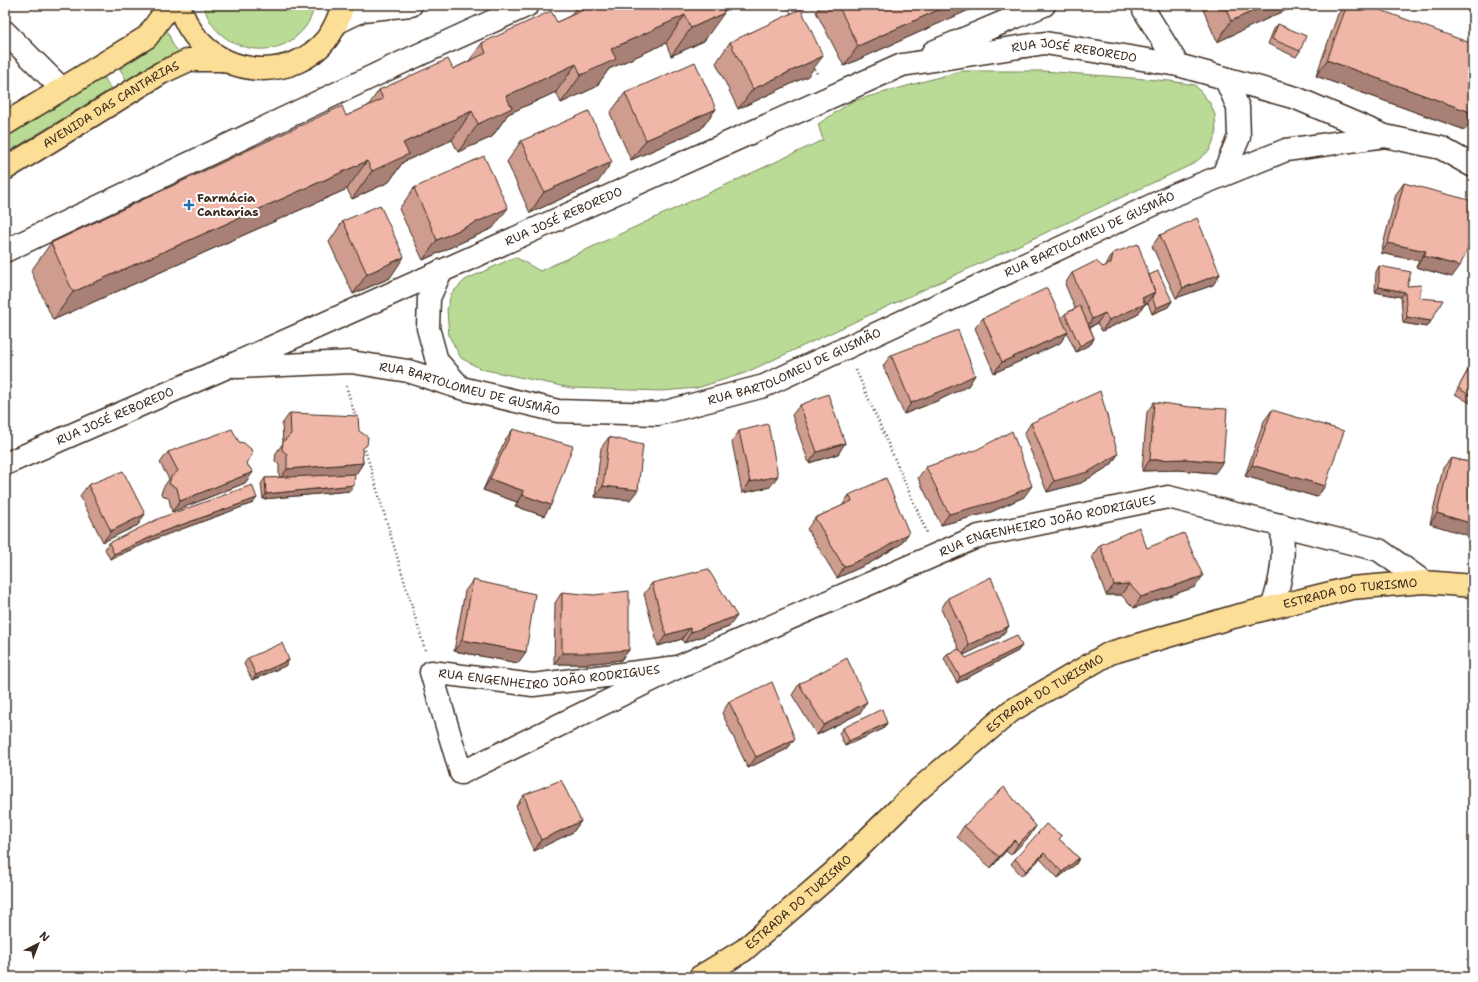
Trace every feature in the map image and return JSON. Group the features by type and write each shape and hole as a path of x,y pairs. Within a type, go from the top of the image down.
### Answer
{"main road":[{"path":"5,124 147,37 170,5"},
{"path":"180,5 190,30 205,47 223,60 244,68 266,70 288,66 308,56 325,41 340,14"},
{"name":"AVENIDA DAS CANTARIAS","path":"5,169 161,73 189,60 223,60"},
{"name":"ESTRADA DO TURISMO","path":"700,977 744,950 834,872 918,790 1011,712 1110,653 1272,607 1351,588 1424,582 1473,586"}],"street":[{"path":"340,14 411,5"},
{"path":"5,251 390,68 528,5"},
{"name":"RUA JOSÉ REBOREDO","path":"5,464 225,368 902,65 1044,5"},
{"path":"1143,5 1144,10 1178,65"},
{"path":"5,32 62,89"},
{"name":"RUA JOSÉ REBOREDO","path":"902,65 1045,42 1178,65"},
{"name":"RUA BARTOLOMEU DE GUSMÃO","path":"1178,65 1296,98 1385,136 1441,148 1473,166"},
{"path":"1222,175 1239,137 1238,107 1225,78"},
{"name":"RUA BARTOLOMEU DE GUSMÃO","path":"339,362 351,362 408,371 461,388 558,411 658,414 764,386 1174,195 1286,150 1385,136"},
{"path":"441,271 429,298 428,328 437,362 461,388"},
{"name":"RUA JOSÉ REBOREDO","path":"225,368 339,362"},
{"name":"RUA ENGENHEIRO JOÃO RODRIGUES","path":"678,667 533,685 431,672 461,773 678,667 979,536 1168,497 1379,550 1424,582"},
{"path":"1272,607 1281,582 1284,556 1282,526"}],"path":[{"path":"787,5 794,19"},
{"path":"812,62 828,98"},
{"path":"846,348 937,555"},
{"path":"339,362 357,423"},
{"path":"364,445 431,672"}],"green space":[{"path":"204,5 315,5 309,21 299,34 287,43 273,48 258,49 243,46 230,41 218,31 209,20"},
{"path":"167,30 173,45 180,53 171,56 127,81 120,69 152,47"},
{"path":"961,71 1043,71 1170,81 1195,85 1210,103 1215,115 1216,135 1209,151 1193,164 745,373 697,388 662,391 571,388 481,369 461,358 449,336 447,310 451,294 465,280 515,257 540,271 823,140 818,124 853,101"},
{"path":"104,77 111,89 5,154 5,138"}],"building":[{"path":"591,5 721,5 724,13 691,28 685,15 611,49 616,59 581,75 576,64 506,96 512,108 478,124 472,111 403,143 409,154 372,171 367,161 73,292 51,243 342,106 346,116 383,99 379,90 448,59 453,69 486,53 482,43 551,11 557,22 592,6"},
{"path":"838,5 949,5 858,46"},
{"path":"1224,5 1267,5 1231,21"},
{"path":"1347,5 1367,5 1473,44 1473,113 1327,60"},
{"path":"801,9 823,56 753,89 730,42"},
{"path":"1278,24 1306,36 1300,51 1272,39"},
{"path":"695,62 716,109 646,140 625,93"},
{"path":"589,111 612,162 544,192 521,141"},
{"path":"484,156 508,208 437,240 414,188"},
{"path":"1404,183 1473,201 1473,236 1460,266 1424,256 1426,251 1388,243"},
{"path":"380,205 404,257 367,274 343,221"},
{"path":"1197,218 1220,274 1183,288 1160,235"},
{"path":"1138,244 1155,292 1142,298 1145,304 1109,320 1105,313 1092,319 1072,273 1096,261 1103,267 1111,263 1113,253"},
{"path":"1379,266 1411,272 1407,286 1421,285 1419,298 1443,300 1431,321 1407,317 1405,292 1379,287"},
{"path":"1158,271 1172,301 1156,308 1152,297 1155,292 1149,275"},
{"path":"1047,288 1068,332 1002,362 983,318"},
{"path":"1080,306 1094,338 1080,346 1065,314"},
{"path":"958,330 975,375 944,390 911,403 891,355"},
{"path":"1471,365 1473,366 1473,397 1458,388"},
{"path":"1100,391 1118,454 1088,472 1054,481 1031,423"},
{"path":"828,394 845,443 817,452 800,405"},
{"path":"1154,402 1190,407 1227,409 1223,462 1185,459 1150,460"},
{"path":"1272,410 1344,431 1325,486 1252,465"},
{"path":"290,413 358,416 359,431 368,437 367,445 362,449 363,463 287,469 287,454 282,450 283,442 291,434"},
{"path":"768,424 778,476 750,482 739,431"},
{"path":"232,429 239,442 244,443 251,449 252,455 246,463 253,472 180,501 177,488 169,484 171,477 178,471 168,452"},
{"path":"513,429 573,446 551,505 523,495 524,491 490,479"},
{"path":"1012,431 1032,486 998,501 949,514 926,467 976,450"},
{"path":"609,437 643,445 638,490 603,486"},
{"path":"1451,458 1473,463 1473,524 1437,513"},
{"path":"123,471 145,514 111,531 88,485"},
{"path":"355,474 354,485 266,494 265,478"},
{"path":"886,478 909,533 878,552 844,567 815,518 852,501 849,495"},
{"path":"252,485 257,498 164,531 114,554 109,543 160,518"},
{"path":"1139,527 1147,548 1184,533 1203,576 1141,597 1129,584 1114,585 1100,545"},
{"path":"708,569 737,616 691,632 690,628 666,635 652,583"},
{"path":"991,577 1009,626 969,645 948,598"},
{"path":"473,580 535,594 526,652 462,640"},
{"path":"629,591 629,650 595,653 562,653 562,592 594,595"},
{"path":"1017,635 1022,646 960,677 947,654 959,649 966,658"},
{"path":"282,643 289,660 256,675 248,658"},
{"path":"847,658 867,702 824,725 799,684"},
{"path":"772,682 795,739 756,757 729,702"},
{"path":"882,709 887,723 849,741 843,728"},
{"path":"561,780 581,821 541,840 524,795"},
{"path":"1004,787 1036,826 1018,844 1014,840 999,857 964,826"},
{"path":"1046,824 1062,836 1059,839 1079,858 1062,872 1044,853 1026,871 1015,859"}],"place":[{"name":"Farmácia Cantarias","path":"189,205"}]}
